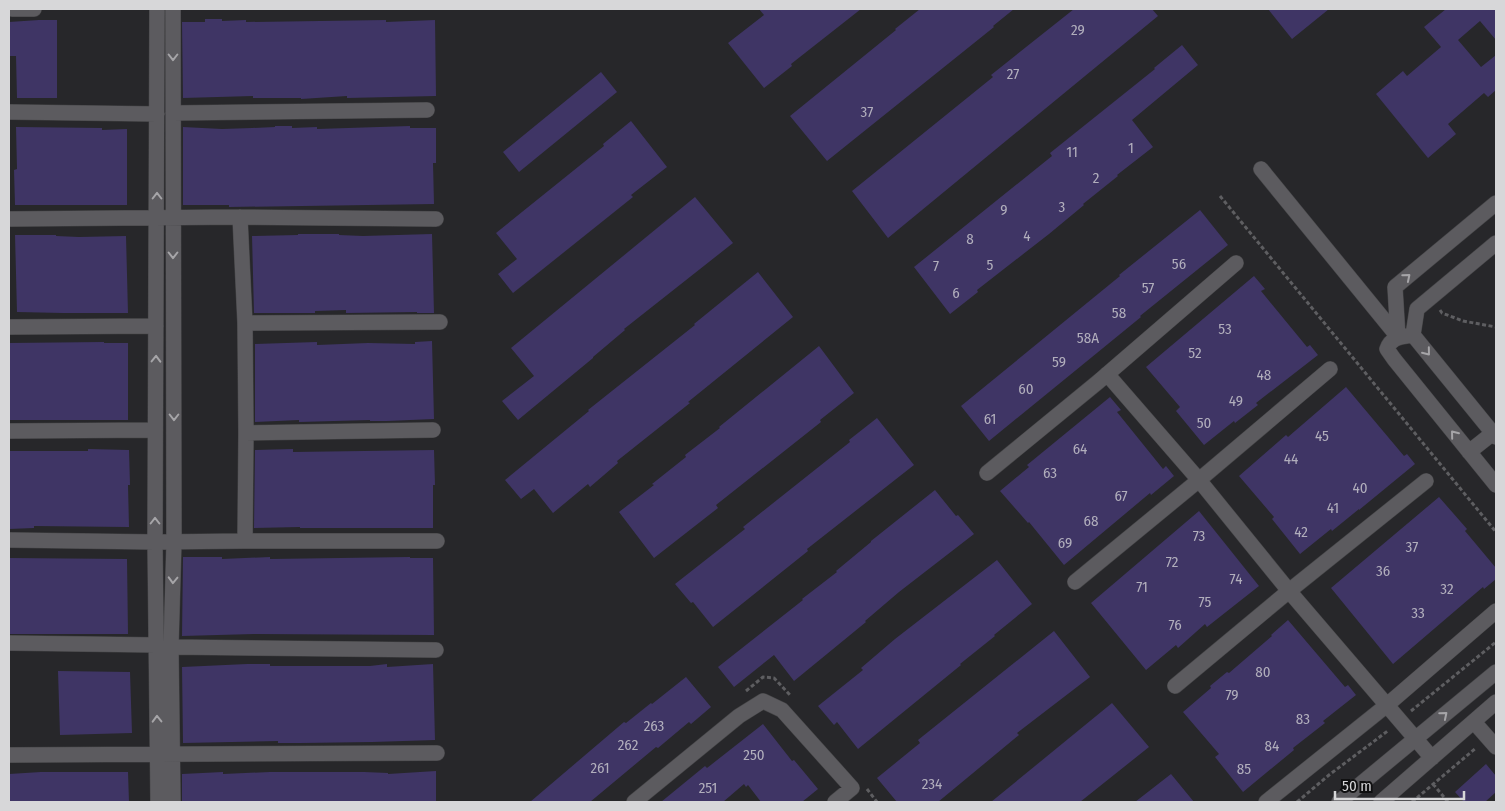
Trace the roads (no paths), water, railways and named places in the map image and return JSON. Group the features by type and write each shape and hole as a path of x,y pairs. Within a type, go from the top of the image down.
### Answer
{"street":[{"path":"12,9 34,9"},
{"path":"157,9 173,218 174,541 164,646 158,754 158,802"},
{"path":"173,9 157,218 155,542 174,753 174,802"},
{"path":"10,112 165,114 427,110"},
{"path":"1261,169 1405,336 1495,435 1469,452"},
{"path":"1405,336 1395,287 1496,203"},
{"path":"9,219 240,217 436,219"},
{"path":"240,217 245,323 245,541"},
{"path":"1496,243 1417,309 1405,336 1390,343 1387,350 1496,485"},
{"path":"988,473 1107,374 1236,262"},
{"path":"245,323 440,322"},
{"path":"9,327 156,326"},
{"path":"1075,582 1330,369"},
{"path":"1107,374 1199,480 1289,591 1432,758"},
{"path":"9,431 155,430"},
{"path":"246,433 433,430"},
{"path":"1175,686 1426,481"},
{"path":"9,540 155,542 437,541"},
{"path":"1266,802 1387,705 1496,611"},
{"path":"9,643 436,650"},
{"path":"1339,802 1496,672"},
{"path":"634,802 739,716 763,701 782,710 852,788 835,802"},
{"path":"1381,802 1496,702"},
{"path":"1474,722 1492,742"},
{"path":"9,755 437,753"}]}
